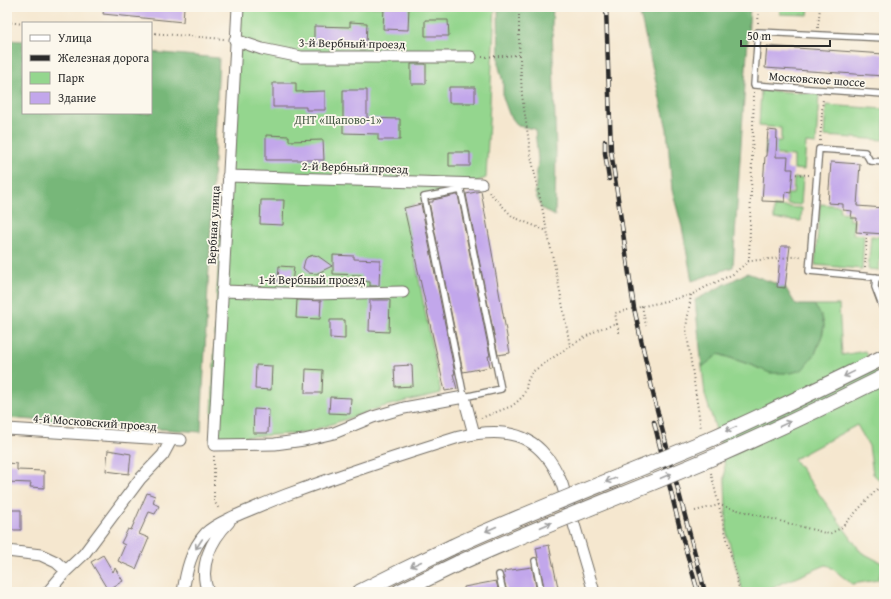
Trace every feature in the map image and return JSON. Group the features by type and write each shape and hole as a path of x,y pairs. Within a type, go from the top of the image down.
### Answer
{"main road":[{"path":"360,592 395,574 501,525 706,440 823,387 884,357"},
{"path":"399,592 522,535 714,457 884,377"}],"street":[{"name":"Вербная улица","path":"214,445 238,7"},
{"name":"3-й Вербный проезд","path":"235,40 262,49 301,57 471,57"},
{"name":"2-й Вербный проезд","path":"228,176 481,184"},
{"name":"1-й Вербный проезд","path":"222,291 312,294 403,292"},
{"path":"214,445 275,444 304,440 334,433 373,417 404,408 464,397 474,434"},
{"name":"4-й Московский проезд","path":"7,429 176,440 140,479 84,554 66,571"},
{"path":"183,592 188,566 193,554 206,533 218,524 267,502 344,474 440,443 488,432 520,436 534,444 546,455 562,484 594,592"},
{"path":"208,592 205,585 204,576 205,563 208,554 221,531 228,523 241,514"},
{"path":"7,551 41,555 56,562 66,571 48,592"}],"lane":[{"path":"758,32 884,38"},
{"name":"Московское шоссе","path":"758,32 754,85 884,94"},
{"path":"884,162 870,161 865,152 819,149 809,271 884,278"},
{"path":"461,190 501,389 464,397 424,197 461,190"},
{"path":"876,277 875,287 884,311"},
{"path":"535,561 541,592"},
{"path":"499,575 503,592"}],"path":[{"path":"519,7 522,95 531,156 560,291 570,346"},
{"path":"758,32 759,7"},
{"path":"817,34 820,7"},
{"path":"7,22 22,24"},
{"path":"152,33 235,40"},
{"path":"471,57 520,55"},
{"path":"749,261 754,85"},
{"path":"819,149 823,90"},
{"path":"792,174 817,175"},
{"path":"481,184 513,217 547,231"},
{"path":"864,276 867,233"},
{"path":"622,332 619,332 615,313 691,295 733,274 749,261 811,255"},
{"path":"642,306 646,326"},
{"path":"481,419 512,406 517,402 523,396 532,372 570,346 599,329 617,324"},
{"path":"214,445 214,501 219,509"},
{"path":"695,511 719,505 829,534 841,528 884,482"}],"green space":[{"name":"ДНТ «Щапово-1»","path":"233,7 495,7 486,178 405,208 441,393 382,407 305,433 211,439 217,289"},
{"path":"498,7 553,7 552,25 556,152 555,216 541,208 535,193 538,160 535,129 518,126 509,114 503,97 503,82 499,67"},
{"path":"639,7 750,7 733,267 692,281 682,227 672,190 667,129"},
{"path":"780,7 809,7 808,15 780,14"},
{"path":"7,40 22,41 22,114 152,114 152,52 219,58 201,432 7,418"},
{"path":"761,90 819,94 816,144 806,143 804,170 794,169 794,156 765,154 766,141 781,141 781,128 759,126"},
{"path":"826,105 884,109 884,140 824,136"},
{"path":"794,178 803,178 801,205 787,204 787,194 793,194"},
{"path":"820,204 841,206 840,212 849,213 849,220 854,220 853,234 864,235 862,269 815,265"},
{"path":"774,206 802,208 801,221 774,219"},
{"path":"871,236 882,237 879,270 868,269"},
{"path":"747,273 785,287 796,305 814,305 821,315 824,325 822,335 815,354 802,370 791,373 770,373 719,354 702,367 695,300"},
{"path":"814,305 839,305 842,355 865,351 884,383 884,484 873,474 869,446 857,425 794,459 861,552 884,564 878,580 852,584 826,565 761,592 743,592 727,535 724,455 705,395 702,367 718,354 760,369 815,354 822,336 824,323"}],"building":[{"path":"104,7 184,7 183,22 103,14"},
{"path":"384,7 409,7 408,30 383,29"},
{"path":"425,20 448,20 449,36 425,36"},
{"path":"350,22 367,23 366,46 314,44 314,26 350,27"},
{"path":"767,46 884,54 884,76 765,68"},
{"path":"411,64 426,64 426,84 411,84"},
{"path":"273,83 296,83 296,92 325,91 325,110 306,110 306,107 273,107"},
{"path":"449,87 475,87 475,103 449,103"},
{"path":"343,90 367,90 367,118 400,119 400,140 378,140 378,134 343,133"},
{"path":"768,130 777,131 776,157 788,157 787,169 793,169 791,193 786,192 785,202 762,201"},
{"path":"266,135 289,136 289,141 323,140 324,160 266,160"},
{"path":"449,152 470,152 470,166 449,166"},
{"path":"831,162 860,164 857,206 884,208 884,234 856,232 857,218 851,218 852,211 843,210 843,204 828,203"},
{"path":"481,191 510,353 498,355 466,194"},
{"path":"458,195 490,356 488,356 490,367 463,372 429,202"},
{"path":"261,200 284,200 283,225 260,224"},
{"path":"421,204 457,389 445,391 404,208"},
{"path":"781,246 790,246 785,288 777,287"},
{"path":"314,255 318,256 332,266 316,274 309,273 303,268 305,260 307,257"},
{"path":"333,255 354,256 354,259 380,260 379,286 370,286 370,282 361,281 361,275 333,274"},
{"path":"279,266 294,267 292,283 278,281"},
{"path":"297,300 321,301 320,319 296,318"},
{"path":"370,300 390,300 389,332 369,331"},
{"path":"330,320 345,320 345,339 330,338"},
{"path":"256,365 272,366 271,390 255,389"},
{"path":"412,365 413,386 395,387 394,366"},
{"path":"306,369 323,370 322,393 305,393"},
{"path":"330,397 351,398 350,414 329,413"},
{"path":"254,409 269,410 268,433 253,433"},
{"path":"108,450 131,454 129,474 106,471"},
{"path":"7,463 17,464 17,470 44,471 44,488 30,487 31,483 7,482"},
{"path":"147,493 155,496 153,503 159,506 155,514 149,512 139,534 149,538 136,569 118,561 125,545 121,543 128,529 131,530"},
{"path":"7,510 21,510 21,530 7,530"},
{"path":"549,545 559,592 545,592 536,548"},
{"path":"103,555 113,572 115,568 123,581 104,592 106,587 91,562"},
{"path":"532,567 537,592 507,592 504,580 504,571"},
{"path":"496,581 499,592 464,592 464,587"}],"railway":[{"path":"606,7 611,151 634,308 655,402 705,592"},
{"path":"605,141 605,153 609,179"},
{"path":"654,422 681,533 698,592"}]}
